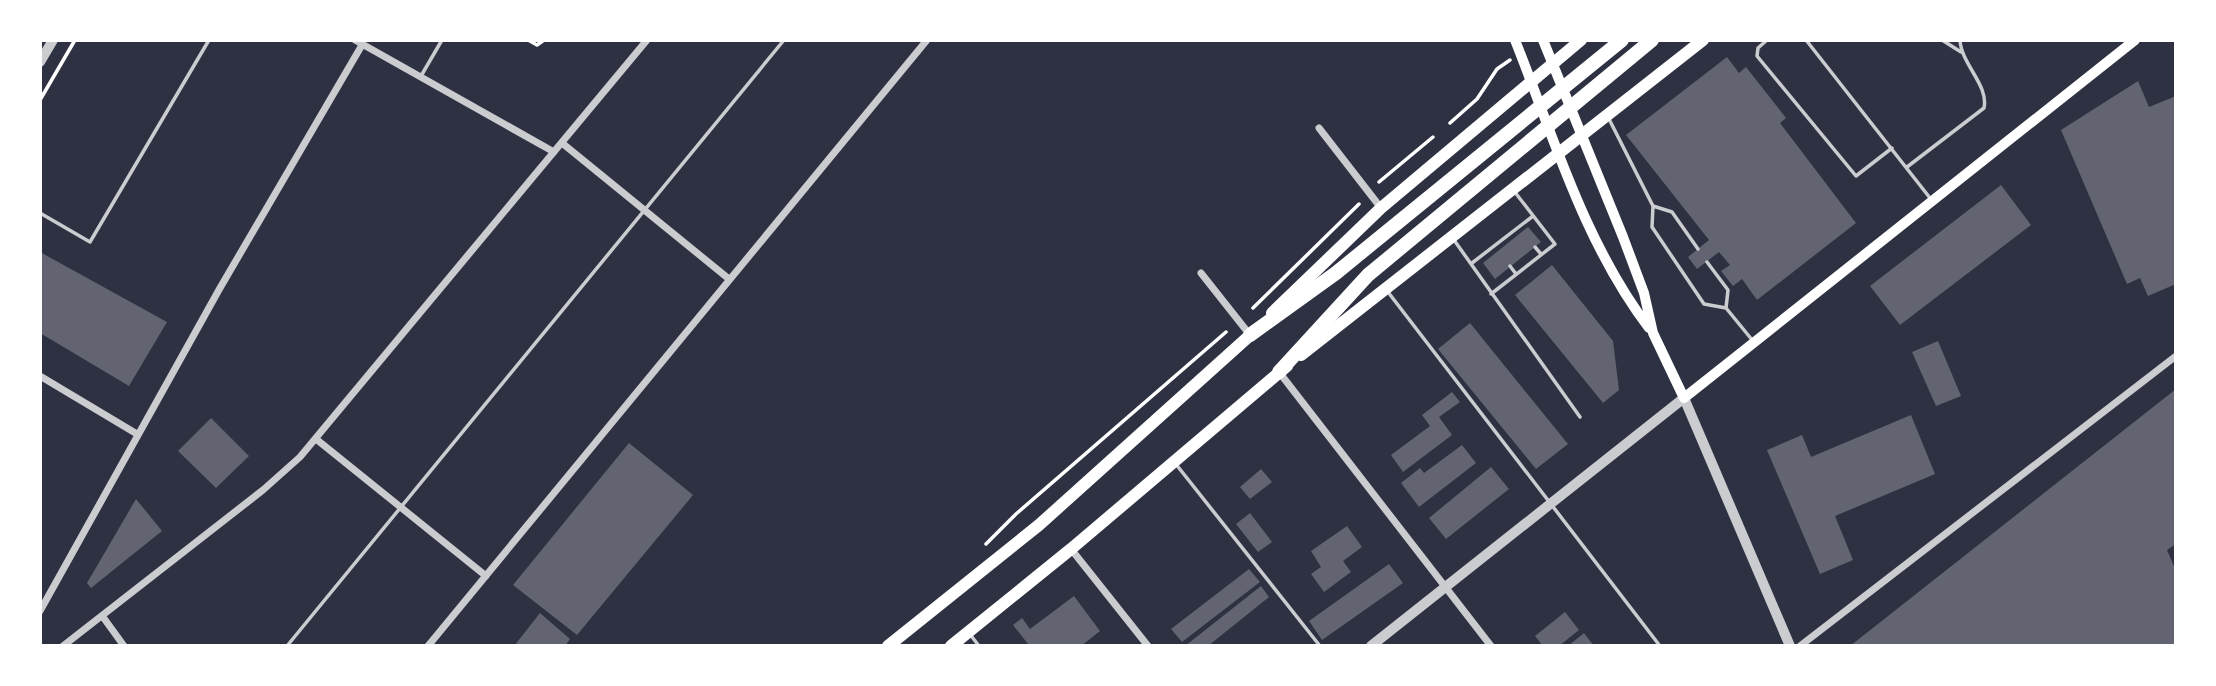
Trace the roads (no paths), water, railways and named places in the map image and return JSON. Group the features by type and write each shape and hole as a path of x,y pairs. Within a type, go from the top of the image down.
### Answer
{"highway":[{"path":"1250,335 1336,273 1622,40"},
{"path":"1279,372 1368,275 1652,40"}],"main road":[{"path":"1515,40 1599,248 1625,297 1653,333 1684,398 2135,40"},
{"path":"1543,40 1623,237 1644,293 1653,333"},
{"path":"888,646 1039,525 1250,335 1381,208 1581,40"},
{"path":"950,646 1071,549 1279,372 1453,239 1703,40"}],"street":[{"path":"40,62 53,40"},
{"path":"62,646 103,617 263,489 316,439 647,40"},
{"path":"428,646 927,40"},
{"path":"40,611 359,42 554,152"},
{"path":"1319,128 1381,208"},
{"path":"562,143 729,279"},
{"path":"1201,273 1250,335"},
{"path":"1800,646 2176,356"},
{"path":"1279,372 1491,646"},
{"path":"40,376 137,434"},
{"path":"1371,646 1684,398 1790,646"},
{"path":"316,439 486,576"},
{"path":"1071,549 1148,646"},
{"path":"103,617 124,646"}],"lane":[{"path":"40,213 90,242 209,40"},
{"path":"421,76 442,40"},
{"path":"287,646 784,40"},
{"path":"1767,40 1758,48 1757,56 1856,176 1892,148"},
{"path":"1806,40 1934,202"},
{"path":"1942,40 1961,52"},
{"path":"1907,167 1984,108 1986,99 1961,52 1960,40"},
{"path":"1608,116 1653,206 1652,227 1704,304 1726,308 1754,343"},
{"path":"1491,294 1555,244 1514,191"},
{"path":"1653,206 1672,212 1698,249"},
{"path":"1472,263 1533,216"},
{"path":"1520,226 1523,231"},
{"path":"1453,239 1580,417"},
{"path":"1495,245 1499,250"},
{"path":"1535,247 1541,254"},
{"path":"1707,262 1728,289 1726,308"},
{"path":"1510,267 1516,274"},
{"path":"1386,289 1660,646"},
{"path":"1174,461 1320,646"},
{"path":"968,632 979,646"}]}
